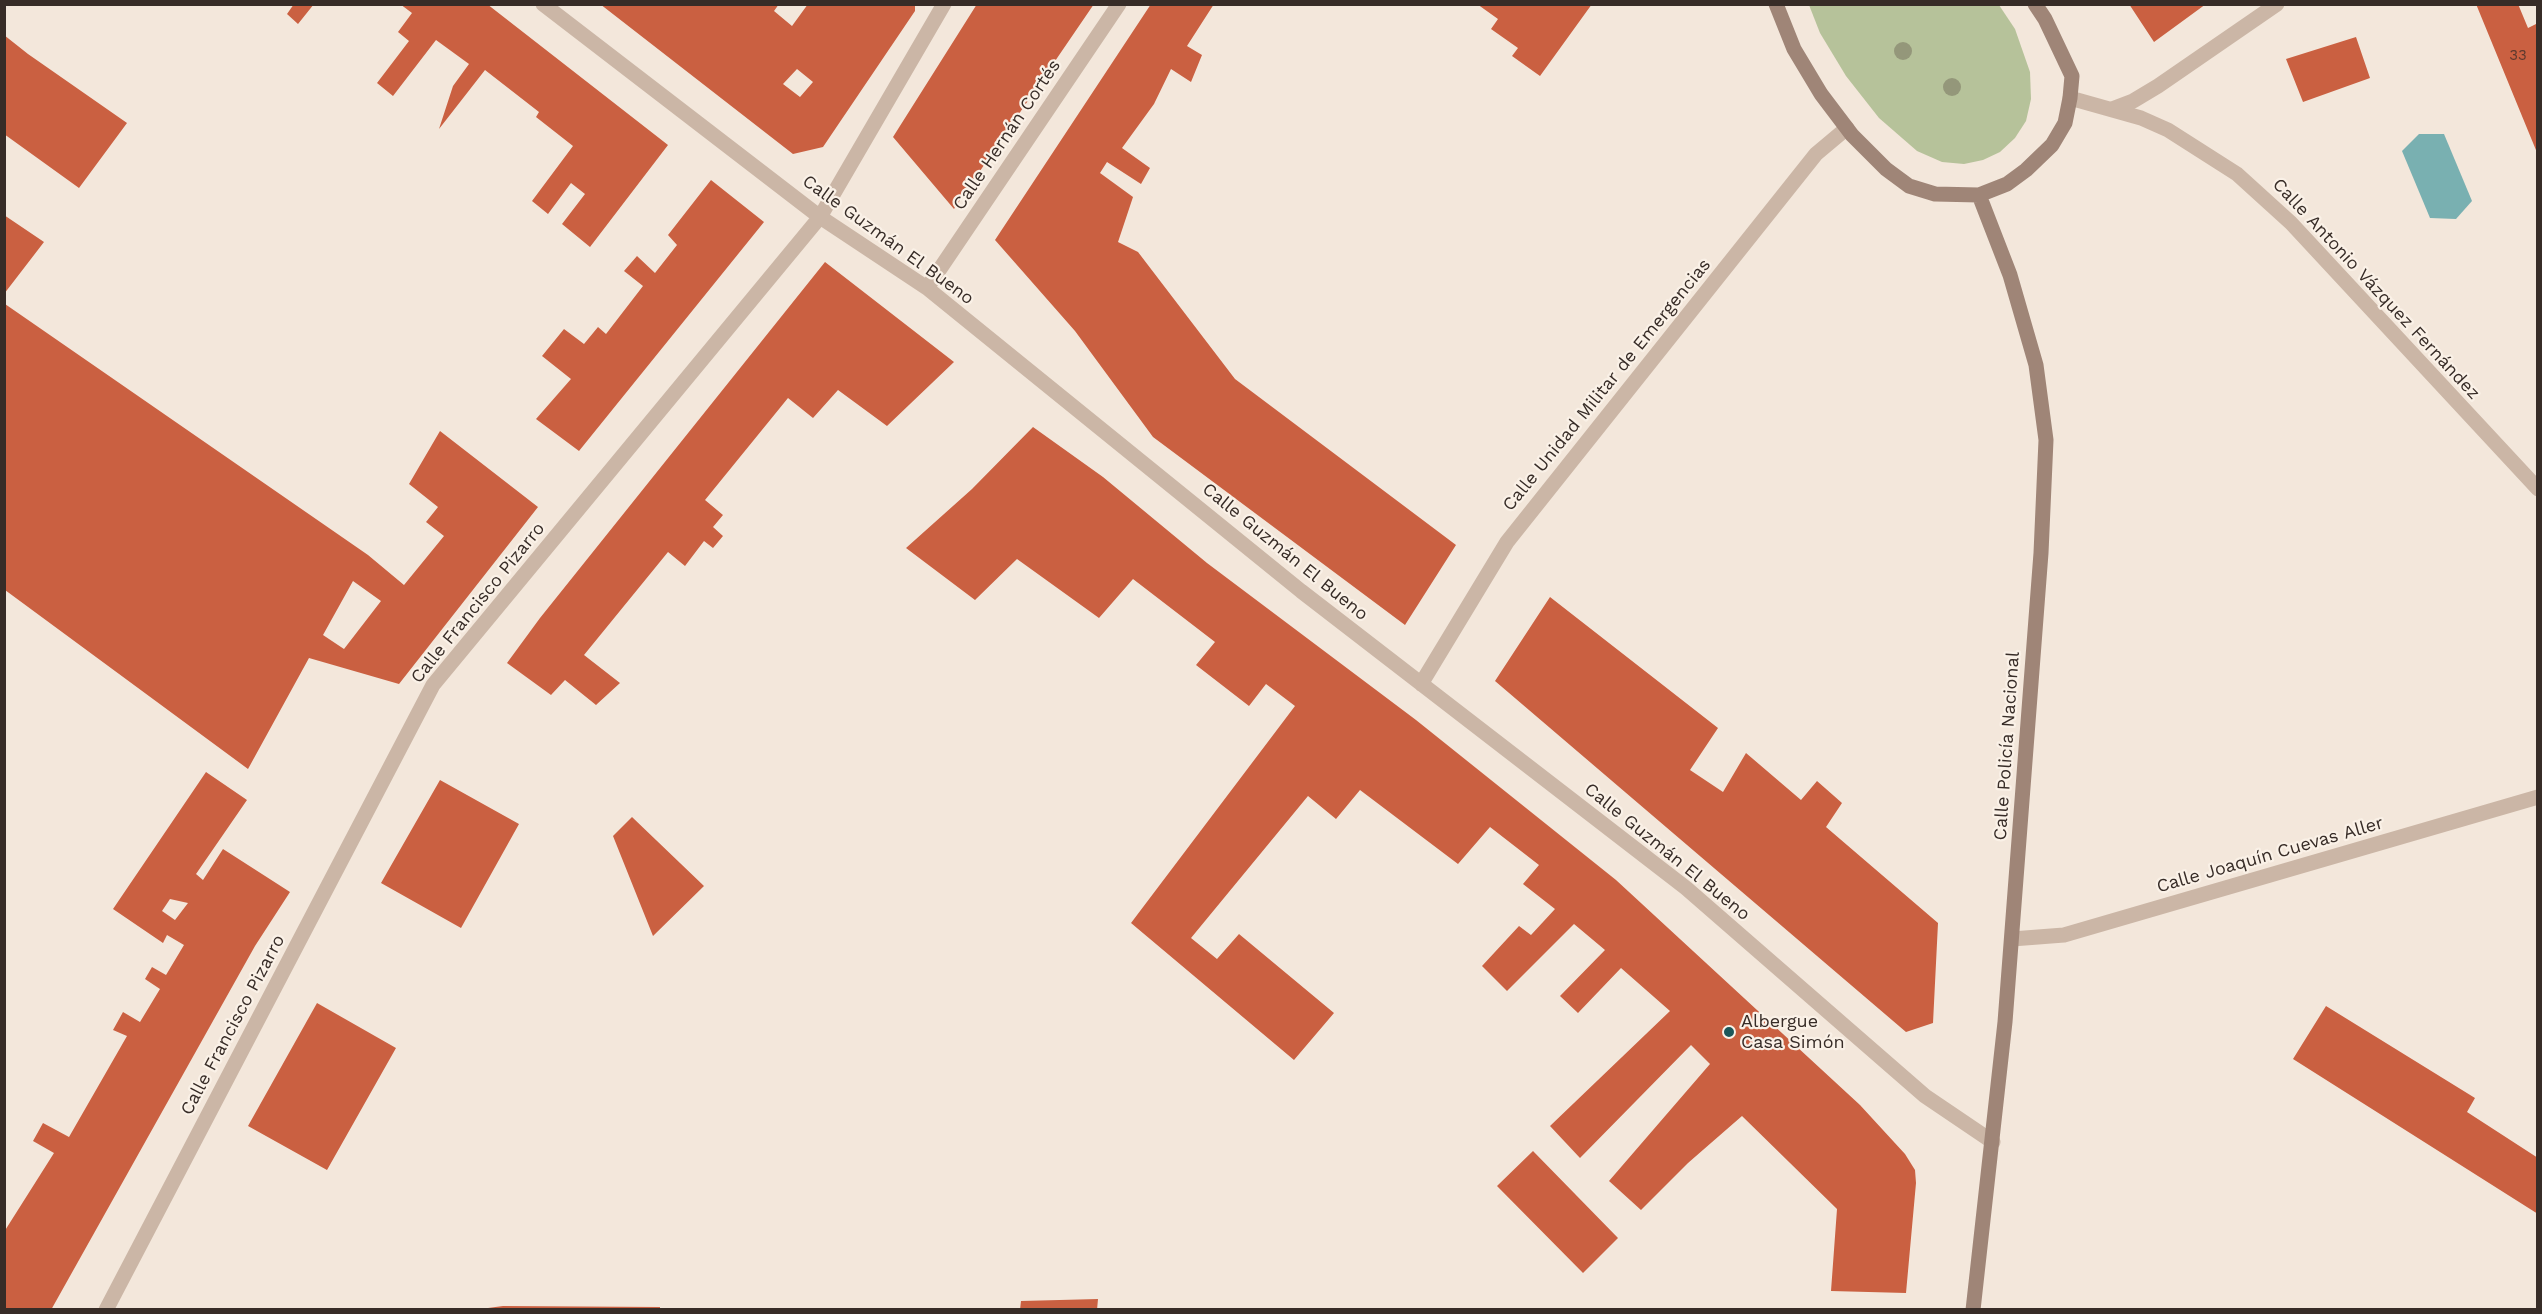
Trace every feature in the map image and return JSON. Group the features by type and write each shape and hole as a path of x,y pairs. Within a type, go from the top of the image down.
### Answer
{"main road":[{"path":"1776,4 1794,49 1821,94 1847,128 1886,169 1909,186 1935,194 1979,195 2007,184 2026,170 2052,145 2065,123 2072,76 2056,40 2035,4"},
{"name":"Calle Policía Nacional","path":"1973,1310 1993,1142 2012,939 2041,553 2046,440 2036,364 2010,275 1979,195"}],"street":[{"name":"Calle Guzmán El Bueno","path":"543,4 820,217 927,288 1301,591 1686,888 1924,1096 1993,1142"},
{"name":"Calle Francisco Pizarro","path":"106,1310 433,685 820,217 944,4"},
{"name":"Calle Hernán Cortés","path":"927,288 1119,4"},
{"path":"2112,109 2133,101 2158,86 2277,4"},
{"name":"Calle Antonio Vázquez Fernández","path":"2070,98 2112,109 2169,130 2237,174 2265,198 2538,489"},
{"name":"Calle Unidad Militar de Emergencias","path":"1421,684 1507,542 1816,154 1847,128"},
{"name":"Calle Joaquín Cuevas Aller","path":"2012,939 2064,935 2538,797"}],"green space":[{"path":"1809,5 1999,5 2015,29 2030,72 2031,99 2026,121 2015,138 2000,152 1983,160 1964,164 1942,162 1917,151 1879,118 1846,76 1820,33"}],"water":[{"path":"2419,134 2444,134 2472,201 2456,219 2430,218 2402,151"}],"building":[{"path":"294,4 314,4 298,24 287,14"},
{"path":"400,4 487,4 668,145 590,247 562,224 585,194 571,183 548,214 532,201 573,146 536,117 539,112 485,70 439,129 453,86 469,64 436,40 393,96 377,83 409,41 398,32 412,13"},
{"path":"600,4 779,4 774,11 792,26 808,4 915,4 915,11 823,147 793,154","holes":["797,69 813,82 800,97 783,84"]},
{"path":"977,4 1094,4 954,209 893,137"},
{"path":"1151,4 1214,4 1187,46 1202,55 1191,82 1171,69 1154,104 1122,148 1150,168 1141,184 1107,162 1100,173 1133,197 1118,242 1138,252 1235,379 1456,545 1405,625 1153,437 1075,331 995,240"},
{"path":"1477,4 1592,4 1540,76 1512,56 1518,48 1491,29 1498,19"},
{"path":"2129,4 2206,4 2154,42"},
{"path":"2476,4 2518,4 2528,28 2538,23 2538,155"},
{"path":"4,35 127,123 79,188 4,134"},
{"path":"2356,37 2370,78 2303,102 2286,59"},
{"path":"711,180 764,222 579,451 536,419 571,379 542,356 564,329 584,344 598,327 606,334 643,286 624,271 637,256 655,273 677,245 668,235"},
{"path":"4,215 44,242 4,294"},
{"path":"825,262 954,362 887,426 838,390 813,418 788,398 705,500 723,515 713,527 723,536 713,548 704,541 685,566 668,552 584,655 620,683 596,705 565,680 551,695 507,663 540,618"},
{"path":"5,304 368,555 404,585 444,536 426,522 438,507 409,484 440,431 538,507 399,684 309,658 248,769 5,590","holes":["353,581 381,601 344,649 323,635"]},
{"path":"1033,427 1103,477 1207,563 1416,720 1616,880 1860,1105 1905,1154 1915,1170 1916,1183 1906,1293 1831,1291 1837,1209 1742,1116 1688,1163 1641,1210 1609,1181 1710,1064 1691,1045 1580,1158 1550,1126 1670,1011 1621,968 1578,1013 1560,996 1605,950 1574,924 1507,991 1482,966 1519,926 1531,935 1555,909 1523,884 1539,865 1490,827 1458,864 1360,790 1336,819 1308,796 1191,938 1217,959 1239,934 1334,1013 1294,1060 1131,923 1295,706 1266,684 1249,706 1196,665 1215,642 1133,579 1099,618 1017,559 975,600 906,548 972,489"},
{"path":"1550,597 1718,728 1690,770 1723,792 1746,753 1801,800 1817,781 1842,803 1826,827 1938,923 1933,1023 1906,1032 1495,681"},
{"path":"206,772 247,800 196,874 203,880 223,849 290,892 255,946 51,1310 4,1310 4,1232 54,1153 33,1141 43,1123 69,1137 127,1036 113,1030 123,1012 140,1022 160,989 145,979 152,967 166,975 184,945 167,935 163,943 113,909","holes":["170,899 188,903 175,920 162,911"]},
{"path":"440,780 519,824 461,928 381,883"},
{"path":"632,817 704,886 653,936 613,836"},
{"path":"317,1003 396,1048 327,1170 248,1126"},
{"path":"2326,1006 2475,1098 2467,1112 2538,1158 2538,1214 2293,1059"},
{"path":"1533,1151 1618,1238 1583,1273 1497,1186"},
{"path":"1098,1299 1097,1310 1020,1310 1021,1301"},
{"path":"503,1306 660,1307 660,1310 473,1310"}],"place":[{"name":"Albergue Casa Simón","path":"1729,1032"}]}
